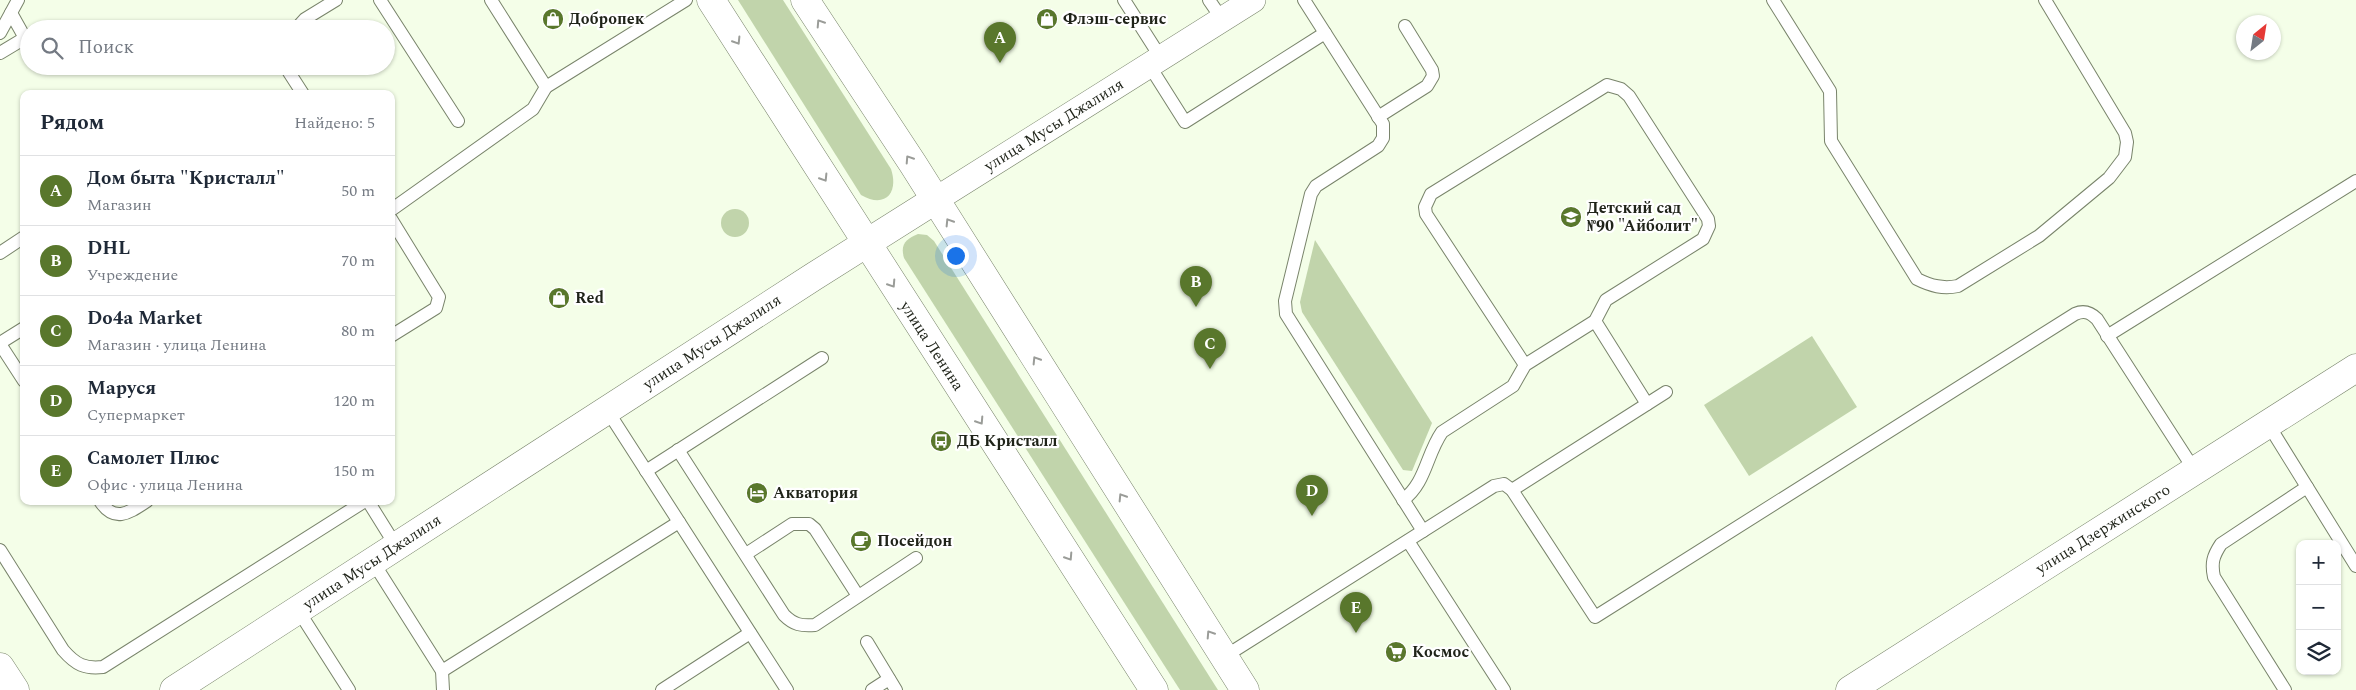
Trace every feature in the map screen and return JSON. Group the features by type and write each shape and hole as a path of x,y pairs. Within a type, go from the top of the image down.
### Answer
{"main road":[{"name":"улица Ленина","path":"711,0 1154,690"},
{"path":"805,0 935,200 1245,690"},
{"name":"улица Мусы Джалиля","path":"174,690 935,200"},
{"name":"улица Дзержинского","path":"1850,690 2356,368"},
{"path":"0,667 15,690"}],"street":[{"name":"улица Мусы Джалиля","path":"935,200 1155,61 1216,10 1253,0"}],"lane":[{"path":"0,33 18,0"},
{"path":"304,20 336,0"},
{"path":"380,0 393,20"},
{"path":"491,0 546,87"},
{"path":"395,207 533,109 546,87 686,0"},
{"path":"1124,0 1184,122 1325,33"},
{"path":"1304,0 1383,124 1383,138 1378,146 1316,186 1310,194 1285,302 1286,314 1423,531"},
{"path":"1773,0 1830,91 1831,141 1917,279 1930,285 1946,288 1958,286 2040,236 2109,178 2125,157 2127,142 2125,133 2044,0"},
{"path":"11,13 20,27"},
{"path":"395,23 458,121"},
{"path":"1378,117 1426,86 1434,76 1405,26"},
{"path":"0,54 20,42"},
{"path":"291,75 300,90"},
{"path":"1403,500 1419,485 1442,432 1513,386 1526,365 1595,321 1606,300 1703,239 1709,226 1708,219 1628,96 1615,86 1607,85 1431,194 1426,201 1426,214 1526,365"},
{"path":"2107,336 2356,181"},
{"path":"395,226 439,297 436,308 395,334"},
{"path":"0,252 20,240"},
{"path":"1224,656 1494,486 1504,484 1512,490 1595,617 2075,314 2083,311 2092,314 2195,471"},
{"path":"1595,321 1647,404"},
{"path":"20,330 0,343 20,375"},
{"path":"646,470 822,358"},
{"path":"1512,490 1666,392"},
{"path":"607,410 787,690"},
{"path":"2268,424 2356,566"},
{"path":"678,450 784,616 792,623 802,626 814,625 916,558"},
{"path":"2285,690 2214,577 2213,555 2221,544 2307,487"},
{"path":"104,505 113,514 125,515 141,505"},
{"path":"0,550 63,650 74,662 89,669 103,667 360,505"},
{"path":"369,505 396,546"},
{"path":"442,671 679,522"},
{"path":"746,554 792,524 809,524 815,529 858,596"},
{"path":"1408,541 1504,690"},
{"path":"373,562 442,671 443,690"},
{"path":"298,610 349,690"},
{"path":"662,690 750,633"},
{"path":"867,642 892,685 872,690"}],"green space":[{"path":"738,0 783,0 891,169 893,185 888,196 877,200 861,195"},
{"path":"735,209 745,213 749,223 745,233 735,237 725,233 721,223 725,213"},
{"path":"918,234 927,235 934,241 1218,690 1180,690 904,258 903,249 905,243"},
{"path":"1315,240 1432,423 1412,471 1403,470 1302,312 1300,302"},
{"path":"1812,336 1857,407 1749,476 1704,405"}],"place":[{"name":"Добропек","path":"553,19"},
{"name":"Флэш-сервис","path":"1047,19"},
{"name":"Дом быта \"Кристалл\"","path":"1000,63"},
{"name":"Детский сад №90 \"Айболит\"","path":"1571,217"},
{"name":"Red","path":"559,298"},
{"name":"DHL","path":"1196,307"},
{"name":"Do4a Market","path":"1210,369"},
{"name":"ДБ Кристалл","path":"941,441"},
{"name":"Акватория","path":"757,493"},
{"name":"Маруся","path":"1312,516"},
{"name":"Посейдон","path":"861,541"},
{"name":"Самолет Плюс","path":"1356,633"},
{"name":"Космос","path":"1396,652"}]}
